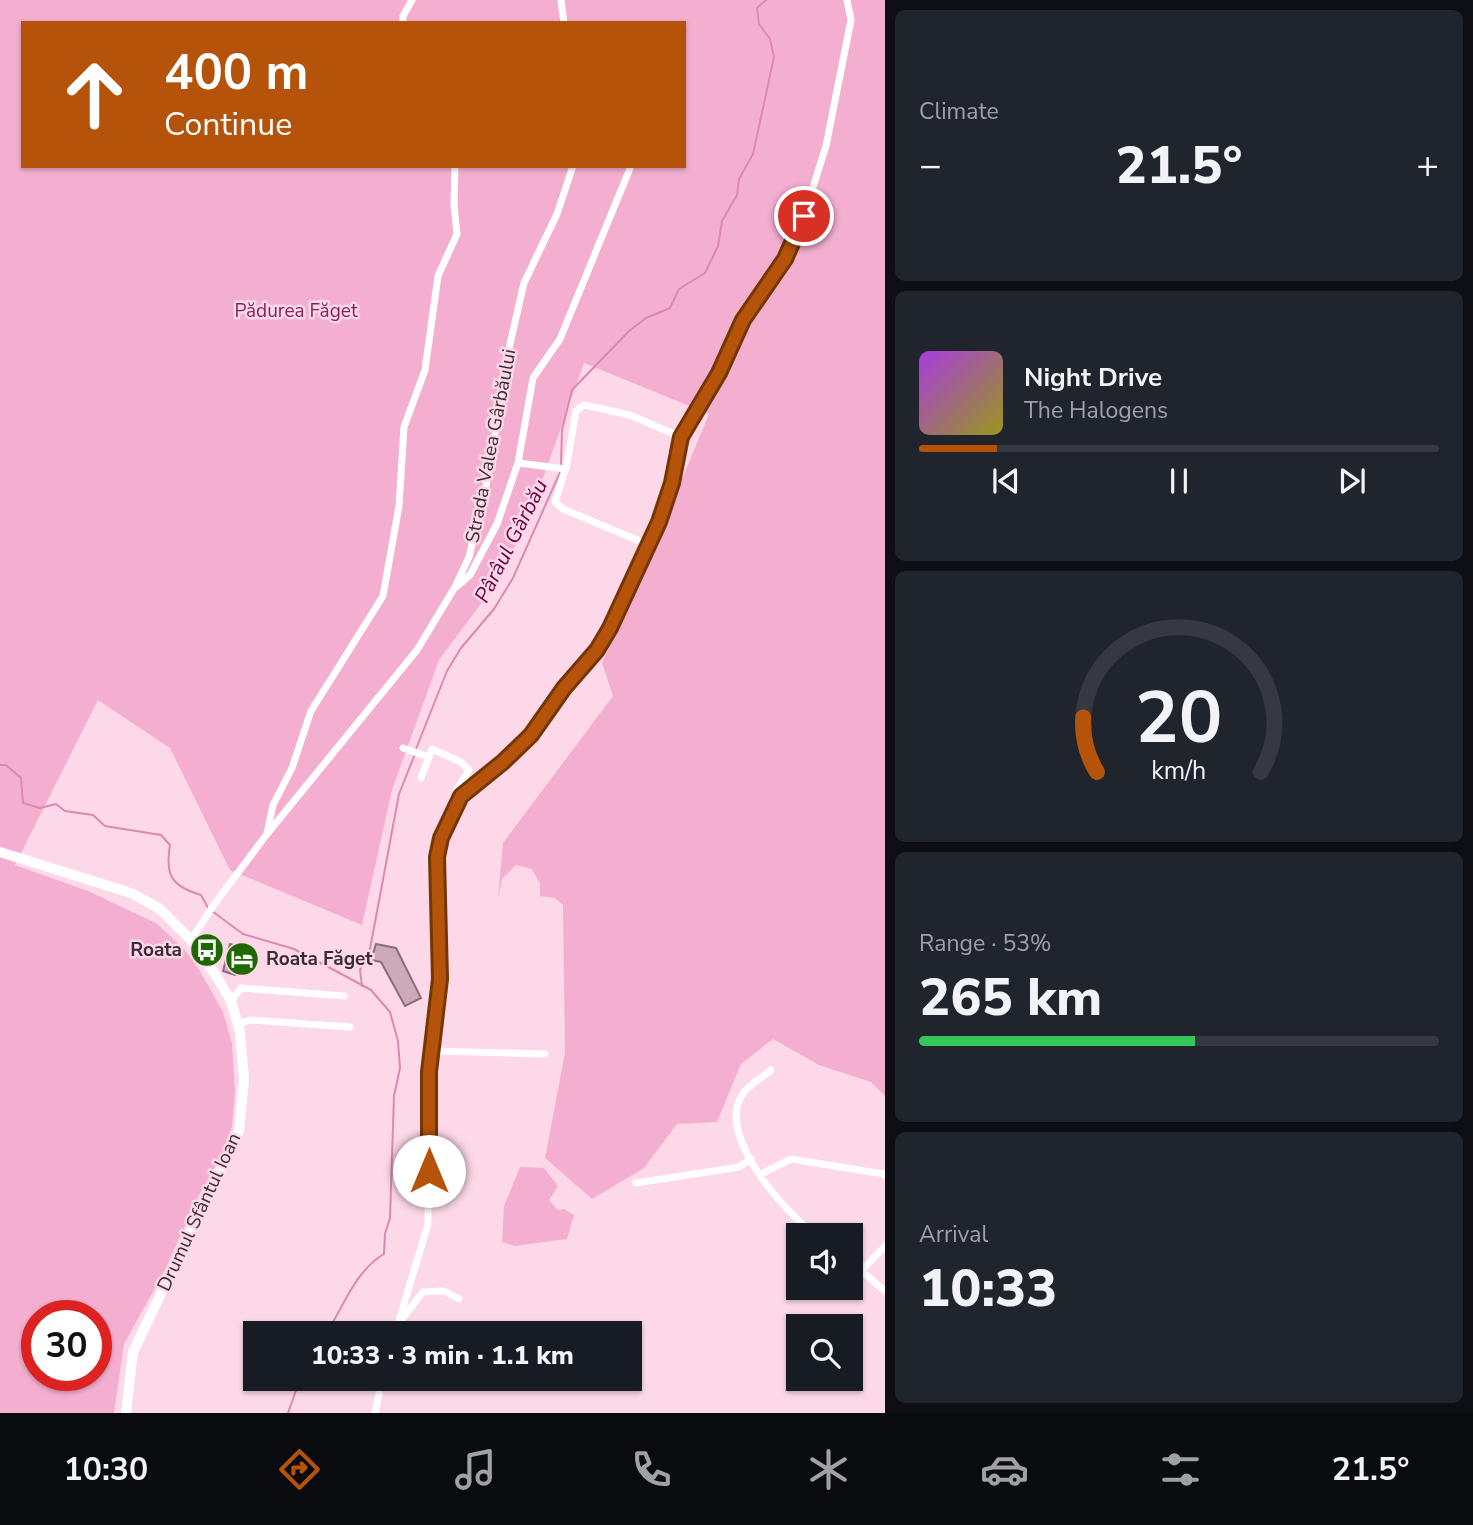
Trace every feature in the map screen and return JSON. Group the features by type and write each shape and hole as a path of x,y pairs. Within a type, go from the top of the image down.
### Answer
{"main road":[{"name":"Drumul Sfântul Ioan","path":"0,852 138,896 166,914 191,940 231,1001 238,1024 244,1070 239,1131 133,1352 126,1413"}],"street":[{"path":"403,21 412,0"},
{"path":"561,0 564,21"},
{"path":"398,1321 428,1224 428,1091 440,979 437,857 441,838 461,796 522,744 597,650 624,600 668,496 681,437 719,373 743,320 785,259 804,216 826,145 851,20 847,0"},
{"path":"267,834 273,805 292,768 311,710 383,596 399,506 404,428 425,370 438,276 457,234 455,168"},
{"name":"Strada Valea Gârbăului","path":"191,940 202,921 267,834 417,650 456,587 469,557 486,486 508,356 524,283 556,214 572,168"},
{"path":"456,587 470,575 497,524 517,463 533,378 560,339 630,168"},
{"path":"649,545 574,514 555,502 576,411 583,405 630,415 681,437"},
{"path":"517,463 562,470"},
{"path":"402,748 429,757"},
{"path":"421,778 432,750 461,762 469,771 456,791 461,796"},
{"path":"231,1001 241,988 345,996"},
{"path":"238,1024 250,1020 349,1027"},
{"path":"431,1051 545,1054"},
{"path":"771,1070 742,1095 737,1115 739,1135 761,1174 801,1223"},
{"path":"636,1183 739,1167 751,1159"},
{"path":"761,1174 791,1159 885,1176"},
{"path":"863,1269 885,1246"},
{"path":"863,1271 885,1291"},
{"path":"877,1282 885,1279"},
{"path":"400,1321 423,1292 444,1291 458,1299"},
{"path":"375,1413 380,1391"}],"green space":[{"name":"Pădurea Făget","path":"0,0 885,0 885,1096 871,1082 819,1065 773,1039 741,1064 717,1122 677,1124 644,1168 592,1199 545,1158 565,1053 563,905 555,898 540,896 540,884 532,869 516,865 502,879 498,899 503,843 613,696 602,663 628,609 709,414 584,363 531,512 500,578 439,660 392,790 362,925 230,870 170,748 98,700 15,865 88,891 156,923 185,950 200,971 223,1012 232,1043 235,1090 232,1127 222,1155 198,1197 165,1270 124,1344 114,1413 0,1413"},
{"path":"520,1167 544,1168 558,1186 549,1200 558,1210 564,1209 574,1215 567,1239 515,1246 502,1242 504,1206"}],"building":[{"name":"Roata Făget","path":"230,944 244,948 242,952 258,956 255,965 239,961 235,975 223,971"},
{"path":"376,944 396,948 421,998 405,1006 381,962 371,960"}],"waterway":[{"name":"Pârâul Gârbău","path":"561,465 562,430 572,390 629,331 646,318 670,308 679,289 705,273 718,246 722,221 737,195 739,179 753,154 774,57 770,39 759,24 757,8 766,0"},
{"name":"Pârâul Gârbău","path":"416,749 447,671 461,648 494,609 513,578 561,470"},
{"name":"Pârâul Gârbău","path":"362,986 360,970 370,949 399,794 415,754"},
{"path":"0,765 6,765 21,778 23,803 40,808 56,804 65,811 93,815 105,826 161,835 170,845 169,864 172,878 183,888 201,895 208,908"},
{"name":"Pârâul Gârbău","path":"212,911 243,934 294,949 371,990 390,1012 398,1041 400,1068 394,1096 390,1218 385,1234 384,1254 358,1279 333,1321"},
{"name":"Pârâul Gârbău","path":"288,1413 296,1391"}],"place":[{"name":"Roata","path":"207,950"},
{"name":"Roata Făget","path":"242,959"}],"route":[{"path":"429,1171 429,1072 440,979 437,857 441,838 461,796 531,735 564,688 597,650 610,628 659,522 672,483 681,437 719,373 743,320 785,259 804,216"}]}
